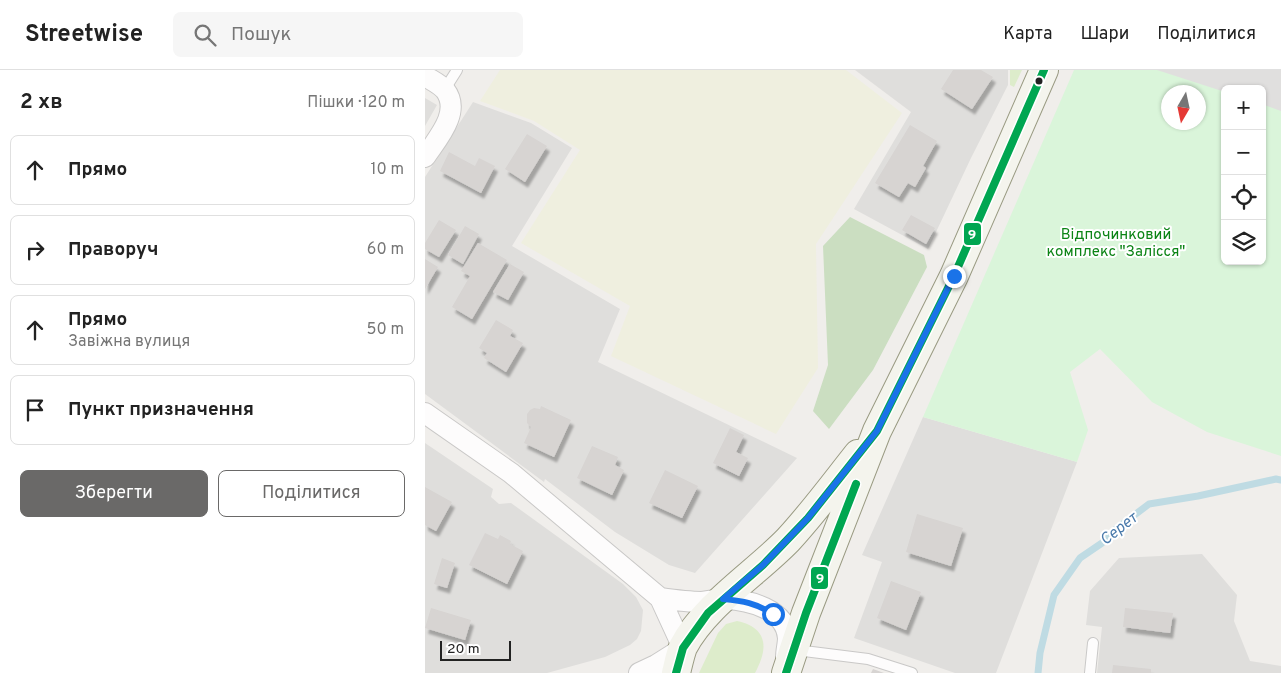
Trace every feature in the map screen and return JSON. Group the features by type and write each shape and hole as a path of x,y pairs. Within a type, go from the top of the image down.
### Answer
{"main road":[{"path":"788,665 806,613 877,431 954,276 1044,70"},
{"path":"680,660 708,613 763,565 808,518 877,431"}],"street":[{"path":"425,76 445,89 451,102 449,120 425,157"},
{"path":"425,413 511,473 660,598 687,602 723,599 746,601 761,606 773,614 784,624 788,638 788,665"},
{"path":"639,673 656,665 680,660 660,598"}],"lane":[{"path":"445,89 457,70"},
{"path":"1089,673 1093,643"},
{"path":"788,665 868,659 912,673"}],"shaded area":[{"path":"855,70 1008,70 1008,85 928,249 854,209 911,112"},
{"path":"1157,70 1281,70 1281,111 1266,105 1266,85 1221,85 1221,91"},
{"path":"425,98 437,105 425,126"},
{"path":"473,102 531,123 572,148 512,246 620,309 598,362 797,458 695,573 669,565 615,532 545,479 544,482 425,394 425,177"},
{"path":"923,417 1077,462 996,673 955,673 854,638 882,562 862,555"},
{"path":"425,443 493,489 491,497 499,504 511,503 623,584 636,597 643,610 641,631 637,639 630,645 605,657 547,673 425,673"},
{"path":"1202,554 1237,595 1234,621 1250,661 1281,666 1281,673 1097,673 1102,627 1086,625 1090,591 1119,558"}],"green space":[{"path":"500,70 846,70 902,113 816,244 818,368 776,434 611,356 630,306 521,243 580,150 534,121 480,101"},
{"path":"1010,70 1022,70 1014,87 1010,85"},
{"name":"Відпочинковий комплекс \"Залісся\"","path":"1074,70 1281,70 1281,456 1207,432 1152,402 1100,349 1070,372 1088,430 1077,462 923,417"},
{"path":"850,217 924,255 927,267 873,370 829,429 813,411 828,365 823,246"},
{"path":"737,621 755,629 763,641 762,656 755,673 699,673 718,633 726,624"}],"building":[{"path":"953,70 981,70 993,77 972,109 941,89"},
{"path":"910,125 937,141 923,166 926,168 915,187 908,183 899,197 875,183"},
{"path":"527,134 547,146 525,182 505,169"},
{"path":"449,152 475,166 479,158 495,166 481,193 440,171"},
{"path":"911,215 935,228 926,244 902,230"},
{"path":"439,220 456,230 439,257 425,249 425,243"},
{"path":"465,226 479,234 463,264 448,255"},
{"path":"478,243 507,260 472,319 452,307 470,276 461,271"},
{"path":"425,259 438,267 425,289"},
{"path":"510,264 524,272 508,300 493,292"},
{"path":"496,320 513,330 510,336 523,343 506,372 484,358 487,353 479,348"},
{"path":"541,406 571,420 554,457 524,443 531,427 527,423 527,414 534,408 540,409"},
{"path":"730,428 744,435 736,452 748,458 739,476 713,463"},
{"path":"592,446 618,457 615,465 624,470 612,495 577,478"},
{"path":"665,470 698,486 682,518 649,503"},
{"path":"425,487 452,502 436,531 425,525"},
{"path":"917,514 963,528 951,566 906,552"},
{"path":"485,533 498,539 500,535 511,541 510,544 523,551 507,584 469,565"},
{"path":"442,558 455,563 447,588 434,584"},
{"path":"891,581 921,592 906,630 877,618"},
{"path":"431,608 471,620 465,640 425,628"},
{"path":"1125,608 1173,613 1170,633 1123,627"},
{"path":"1113,665 1151,669 1151,673 1112,673"},
{"path":"873,669 884,673 871,673"}],"waterway":[{"name":"Серет","path":"1038,673 1040,653 1054,595 1080,558 1102,543 1116,529 1149,504 1198,496 1276,479 1281,480"}],"transit line":[{"name":"9","path":"676,673 683,648 708,613 763,565 808,518 877,431 954,276 1044,70"},
{"name":"9","path":"786,673 806,613 856,484"}],"route":[{"path":"773,614 761,606 746,601 723,599 763,565 787,541 808,518 877,431 954,276"}]}
